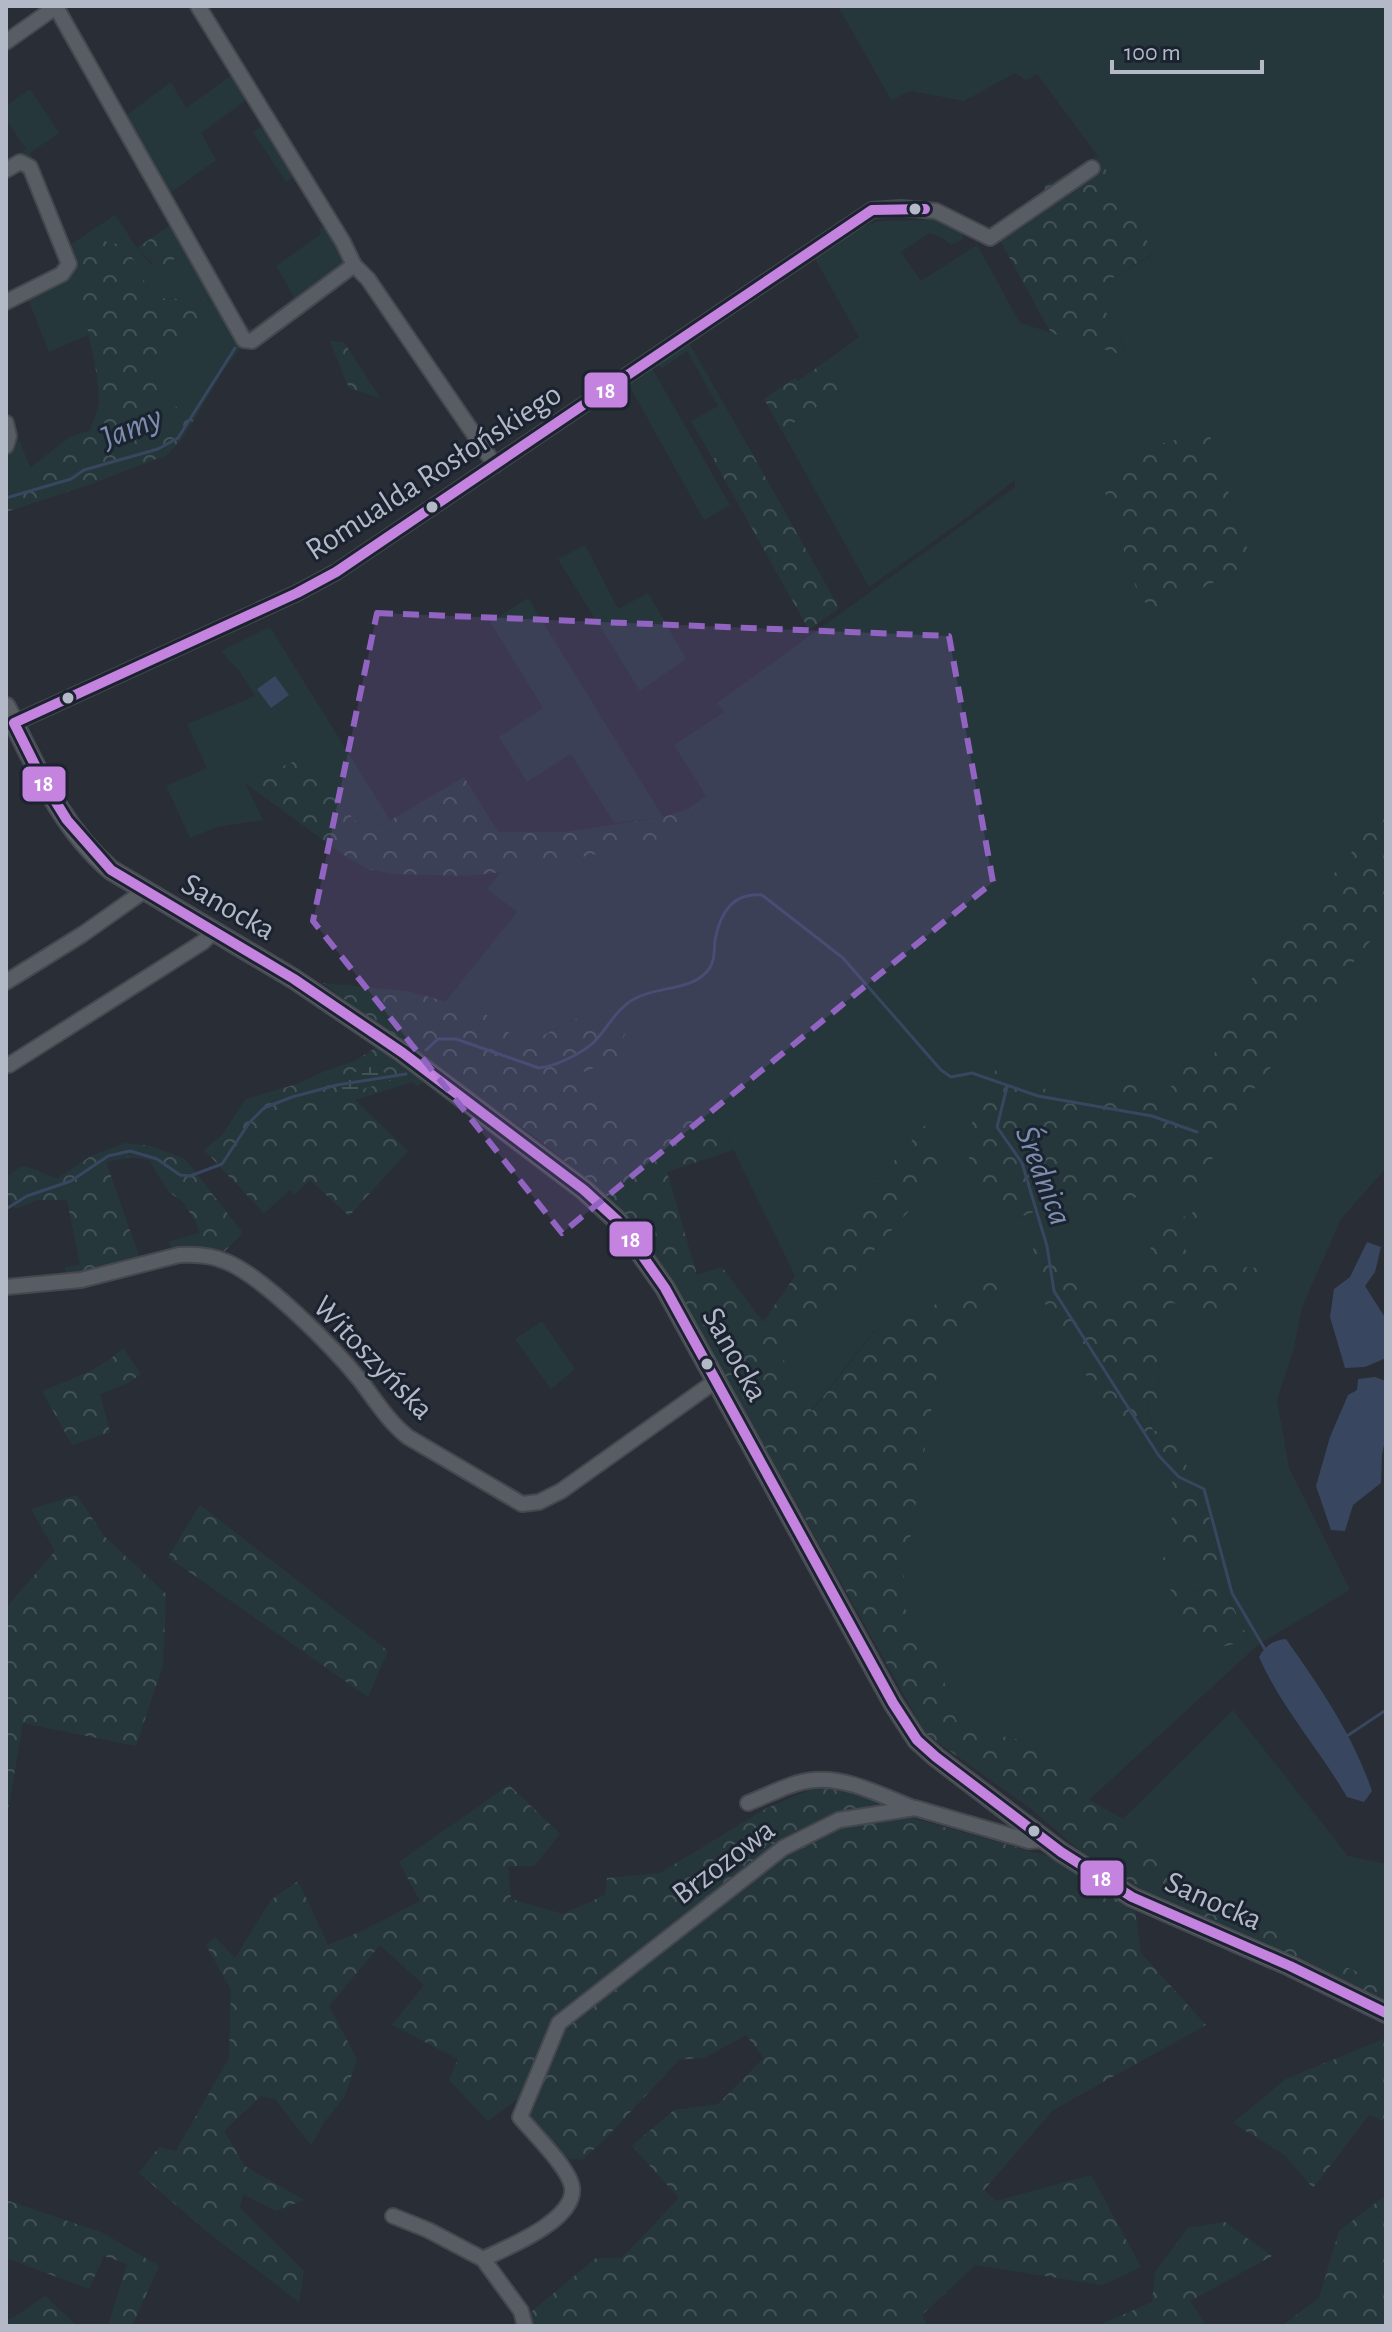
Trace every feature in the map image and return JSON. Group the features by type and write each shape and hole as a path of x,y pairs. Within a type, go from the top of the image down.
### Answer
{"main road":[{"name":"Sanocka","path":"10,715 67,823 89,851 111,870 294,979 403,1053 606,1209 628,1233 647,1259 717,1380 910,1731 936,1757 1045,1840 1132,1897 1290,1966 1386,2013"}],"street":[{"path":"6,42 56,6 244,340 252,341 354,265"},
{"path":"198,6 343,242 354,265 368,279 495,465"},
{"path":"6,170 20,162 30,167 69,264 62,274 6,302"},
{"name":"Romualda Rosłońskiego","path":"10,715 297,593 370,550 872,210 901,208 936,211 990,238 1092,168"},
{"path":"6,423 9,436 6,446"},
{"path":"6,982 144,891"},
{"path":"9,1065 203,942 214,931"},
{"name":"Witoszyńska","path":"6,1287 81,1280 179,1255 194,1254 225,1260 270,1291 325,1343 408,1437 522,1504 539,1502 561,1491 717,1380"},
{"path":"748,1803 814,1780 847,1783 915,1808"},
{"name":"Brzozowa","path":"483,2259 513,2246 542,2228 560,2213 572,2195 572,2187 564,2171 520,2117 559,2023 783,1848 839,1820 915,1808 1029,1841 1045,1840"},
{"path":"393,2216 428,2230 483,2259 521,2311 525,2326"}],"highlighted area":[{"path":"377,613 949,636 993,882 562,1233 313,921"}],"green space":[{"path":"838,6 1386,6 1386,804 1359,843 1256,970 1212,1058 1192,1060 1162,1098 1127,1079 1070,1104 1017,1219 1044,1208 1098,1207 1201,1181 1238,1109 1386,921 1386,1168 1341,1219 1302,1307 1294,1348 1277,1400 1289,1468 1350,1590 1259,1644 1089,1800 1030,1742 978,1731 956,1720 940,1668 900,1600 941,1351 1015,1294 874,1331 811,1411 781,1355 953,1159 925,1125 795,1276 712,1106 637,1155 571,1081 585,1070 599,1066 578,1018 523,1045 487,1018 445,1002 517,912 487,889 501,872 522,870 693,817 688,809 706,796 674,745 724,712 717,703 1015,487 1015,480 869,587 782,431 848,385 833,356 859,337 815,259 862,227 879,221 923,220 927,216 962,231 963,239 951,245 929,233 901,252 921,281 977,245 1020,323 1129,356 1094,289 1154,254 1098,156 1037,74 1026,80 1015,73 964,101 911,91 891,100","holes":["1218,1216 1183,1248 1199,1265 1172,1303 1158,1344 1159,1405 1146,1398 1153,1431 1171,1430 1212,1524 1224,1588 1249,1639 1180,1615 1158,1554 1171,1561 1191,1592 1214,1588 1171,1533 1175,1492 1161,1447 1127,1442 1114,1413 1100,1405 1074,1349 1067,1260 1106,1306 1135,1296 1156,1232"]},
{"path":"235,73 249,98 201,133 216,160 166,196 123,118 171,82 186,108"},
{"path":"30,89 59,133 30,153 38,172 6,163 26,149 6,119 6,106"},
{"path":"264,125 297,174 286,182 253,132"},
{"path":"1098,156 1154,253 1094,289 1129,357 1051,333 996,233 1044,195 1045,185"},
{"path":"48,196 70,245 115,215 151,264 187,252 243,345 200,410 186,401 165,415 154,380 182,333 220,311 213,300 153,298 126,246 81,272 88,335 49,352 28,299 6,310 6,306 69,272"},
{"path":"172,224 187,252 158,268 137,248"},
{"path":"325,225 348,263 250,338 236,319 240,317 244,324 253,328 294,297 276,266 321,234 319,229"},
{"path":"104,241 126,246 153,298 213,300 221,312 182,333 154,380 165,414 186,401 200,410 181,440 167,455 6,512 6,484 32,474 30,468 70,437 91,430 98,407 98,383 83,304 81,273 87,248"},
{"path":"330,341 344,342 380,398 349,388"},
{"path":"689,343 745,441 713,459 691,421 718,406 687,351 661,369 659,364"},
{"path":"833,356 848,385 782,431 764,399 795,378 798,381"},
{"path":"652,368 730,505 704,520 629,385"},
{"path":"1208,430 1252,563 1161,609 1140,600 1099,474 1147,448"},
{"path":"19,440 33,474 6,484 7,453"},
{"path":"745,441 839,608 809,630 713,459"},
{"path":"585,545 618,609 648,593 686,659 640,691 558,559"},
{"path":"528,598 663,817 614,823 571,754 527,782 499,737 543,708 490,622"},
{"path":"270,627 390,820 372,831 360,826 299,759 245,783 263,820 217,827 190,838 166,786 207,768 187,724 255,696 240,672 221,651"},
{"path":"299,759 360,826 372,831 464,777 498,832 565,832 663,817 688,809 693,817 652,842 522,870 467,876 391,874 368,869 348,858 245,783"},
{"path":"1386,804 1386,921 1238,1109 1201,1181 1098,1207 1044,1208 1016,1219 968,1172 973,1112 1000,1062 1070,1104 1127,1079 1162,1098 1192,1060 1212,1058 1256,970 1359,843"},
{"path":"323,983 407,991 478,1010 495,1020 523,1045 578,1018 627,1028 614,1066 591,1069 571,1081 613,1119 652,1142 712,1106 733,1150 667,1172 697,1275 722,1267 763,1322 795,1276 925,1125 954,1160 781,1355 812,1411 874,1332 1003,1274 1016,1294 941,1351 900,1600 940,1668 956,1720 978,1731 1030,1742 1089,1800 1123,1819 1227,1905 1333,1962 1386,1983 1386,2004 1166,1904 1079,1850 1030,1808 926,1734 673,1283 618,1205 538,1139 447,1076"},
{"path":"378,1046 421,1076 422,1083 418,1086 412,1082 355,1100 408,1151 349,1216 310,1180 295,1194 290,1190 264,1213 204,1150 222,1135 246,1099 300,1083 355,1061"},
{"path":"370,1067 393,1076 392,1080 341,1096 337,1088 338,1078"},
{"path":"125,1143 152,1146 185,1159 243,1233 222,1254 173,1250 168,1242 199,1233 183,1202 169,1192 149,1160 131,1157 106,1162 139,1256 84,1276 67,1277 65,1267 80,1265 67,1200 38,1200 16,1209 9,1198 6,1199 6,1177 22,1166 58,1178 91,1156"},
{"path":"1210,1203 1218,1216 1184,1248 1199,1265 1259,1268 1262,1281 1231,1313 1172,1303 1158,1344 1159,1406 1146,1400 1153,1431 1171,1430 1212,1524 1224,1588 1249,1640 1210,1650 1180,1615 1157,1553 1171,1561 1191,1592 1214,1588 1170,1533 1175,1492 1161,1447 1127,1442 1114,1413 1100,1405 1074,1349 1040,1296 1033,1247 1067,1260 1106,1305 1135,1295 1156,1232"},
{"path":"542,1321 575,1369 551,1389 515,1339"},
{"path":"123,1348 141,1374 100,1394 110,1432 72,1445 42,1391 96,1368"},
{"path":"77,1495 103,1535 166,1594 163,1665 136,1746 23,1723 6,1822 6,1608 55,1551 31,1509"},
{"path":"200,1505 388,1651 368,1697 168,1557"},
{"path":"1233,1710 1348,1856 1386,1864 1386,1983 1333,1962 1227,1905 1123,1819"},
{"path":"509,1785 560,1834 534,1866 508,1866 511,1899 563,1914 605,1895 607,1878 660,1873 767,1808 814,1788 866,1793 903,1806 912,1818 1054,1858 1135,1910 1141,1953 1206,2025 1053,2110 984,2190 996,2201 1091,2175 1141,2267 1102,2285 975,2265 922,2315 927,2326 514,2326 596,2258 622,2258 679,2198 632,2146 674,2110 718,2104 764,2058 746,2035 706,2057 679,2060 582,2160 557,2157 516,2100 488,2121 449,2080 458,2059 392,2025 424,1985 380,1945 329,2006 357,2059 345,2096 311,2145 275,2099 261,2096 224,2131 245,2166 304,2200 276,2211 243,2194 240,2208 304,2271 299,2302 205,2230 139,2173 159,2147 176,2151 229,2058 231,1990 206,1945 215,1937 235,1958 271,1900 298,1881 328,1945 420,1901 399,1862"},
{"path":"1386,2038 1386,2122 1369,2115 1313,2188 1285,2155 1233,2123 1286,2079"},
{"path":"1386,2195 1386,2326 1282,2326 1319,2298 1339,2231"},
{"path":"6,2200 103,2233 159,2266 132,2326 108,2326 127,2264 104,2256 89,2289 6,2258"},
{"path":"1225,2222 1272,2256 1190,2301 1207,2326 1097,2326 1152,2302 1155,2272 1188,2228"},
{"path":"45,2296 77,2326 6,2326 6,2319 13,2318"}],"water":[{"path":"275,676 289,695 271,708 257,689"},
{"path":"1367,1242 1381,1247 1375,1272 1365,1286 1386,1319 1386,1358 1365,1367 1345,1368 1330,1317 1334,1289 1350,1277"},
{"path":"1375,1377 1386,1381 1386,1436 1381,1483 1353,1505 1345,1531 1331,1530 1316,1486 1330,1437 1348,1395 1357,1390 1358,1379"},
{"path":"1286,1639 1323,1693 1355,1750 1372,1791 1364,1802 1347,1797 1278,1693 1259,1657 1270,1644"}],"waterway":[{"name":"Jamy","path":"6,498 71,479 84,470 158,449 178,438 235,348"},
{"name":"Średnica","path":"426,1050 438,1039 456,1039 539,1068 568,1059 594,1042 629,1002 645,994 685,985 702,976 712,962 717,930 724,913 743,897 762,895 843,958 941,1070 951,1077 972,1073 1038,1096 1152,1116 1197,1132"},
{"name":"Średnica","path":"6,1209 27,1196 71,1181 108,1156 130,1151 157,1159 180,1175 190,1176 222,1164 249,1123 264,1108 337,1085 406,1074"},
{"name":"Średnica","path":"1007,1087 997,1127 1022,1163 1047,1246 1054,1291 1159,1456 1179,1477 1204,1489 1232,1593 1266,1651"},
{"name":"Średnica","path":"1347,1736 1386,1710"}],"transit line":[{"name":"18","path":"925,209 872,210 336,572 297,593 14,723 44,783 67,820 111,870 294,979 403,1053 584,1190 618,1221 665,1288 893,1703 917,1740 1061,1852 1132,1897 1290,1966 1386,2013"}]}
